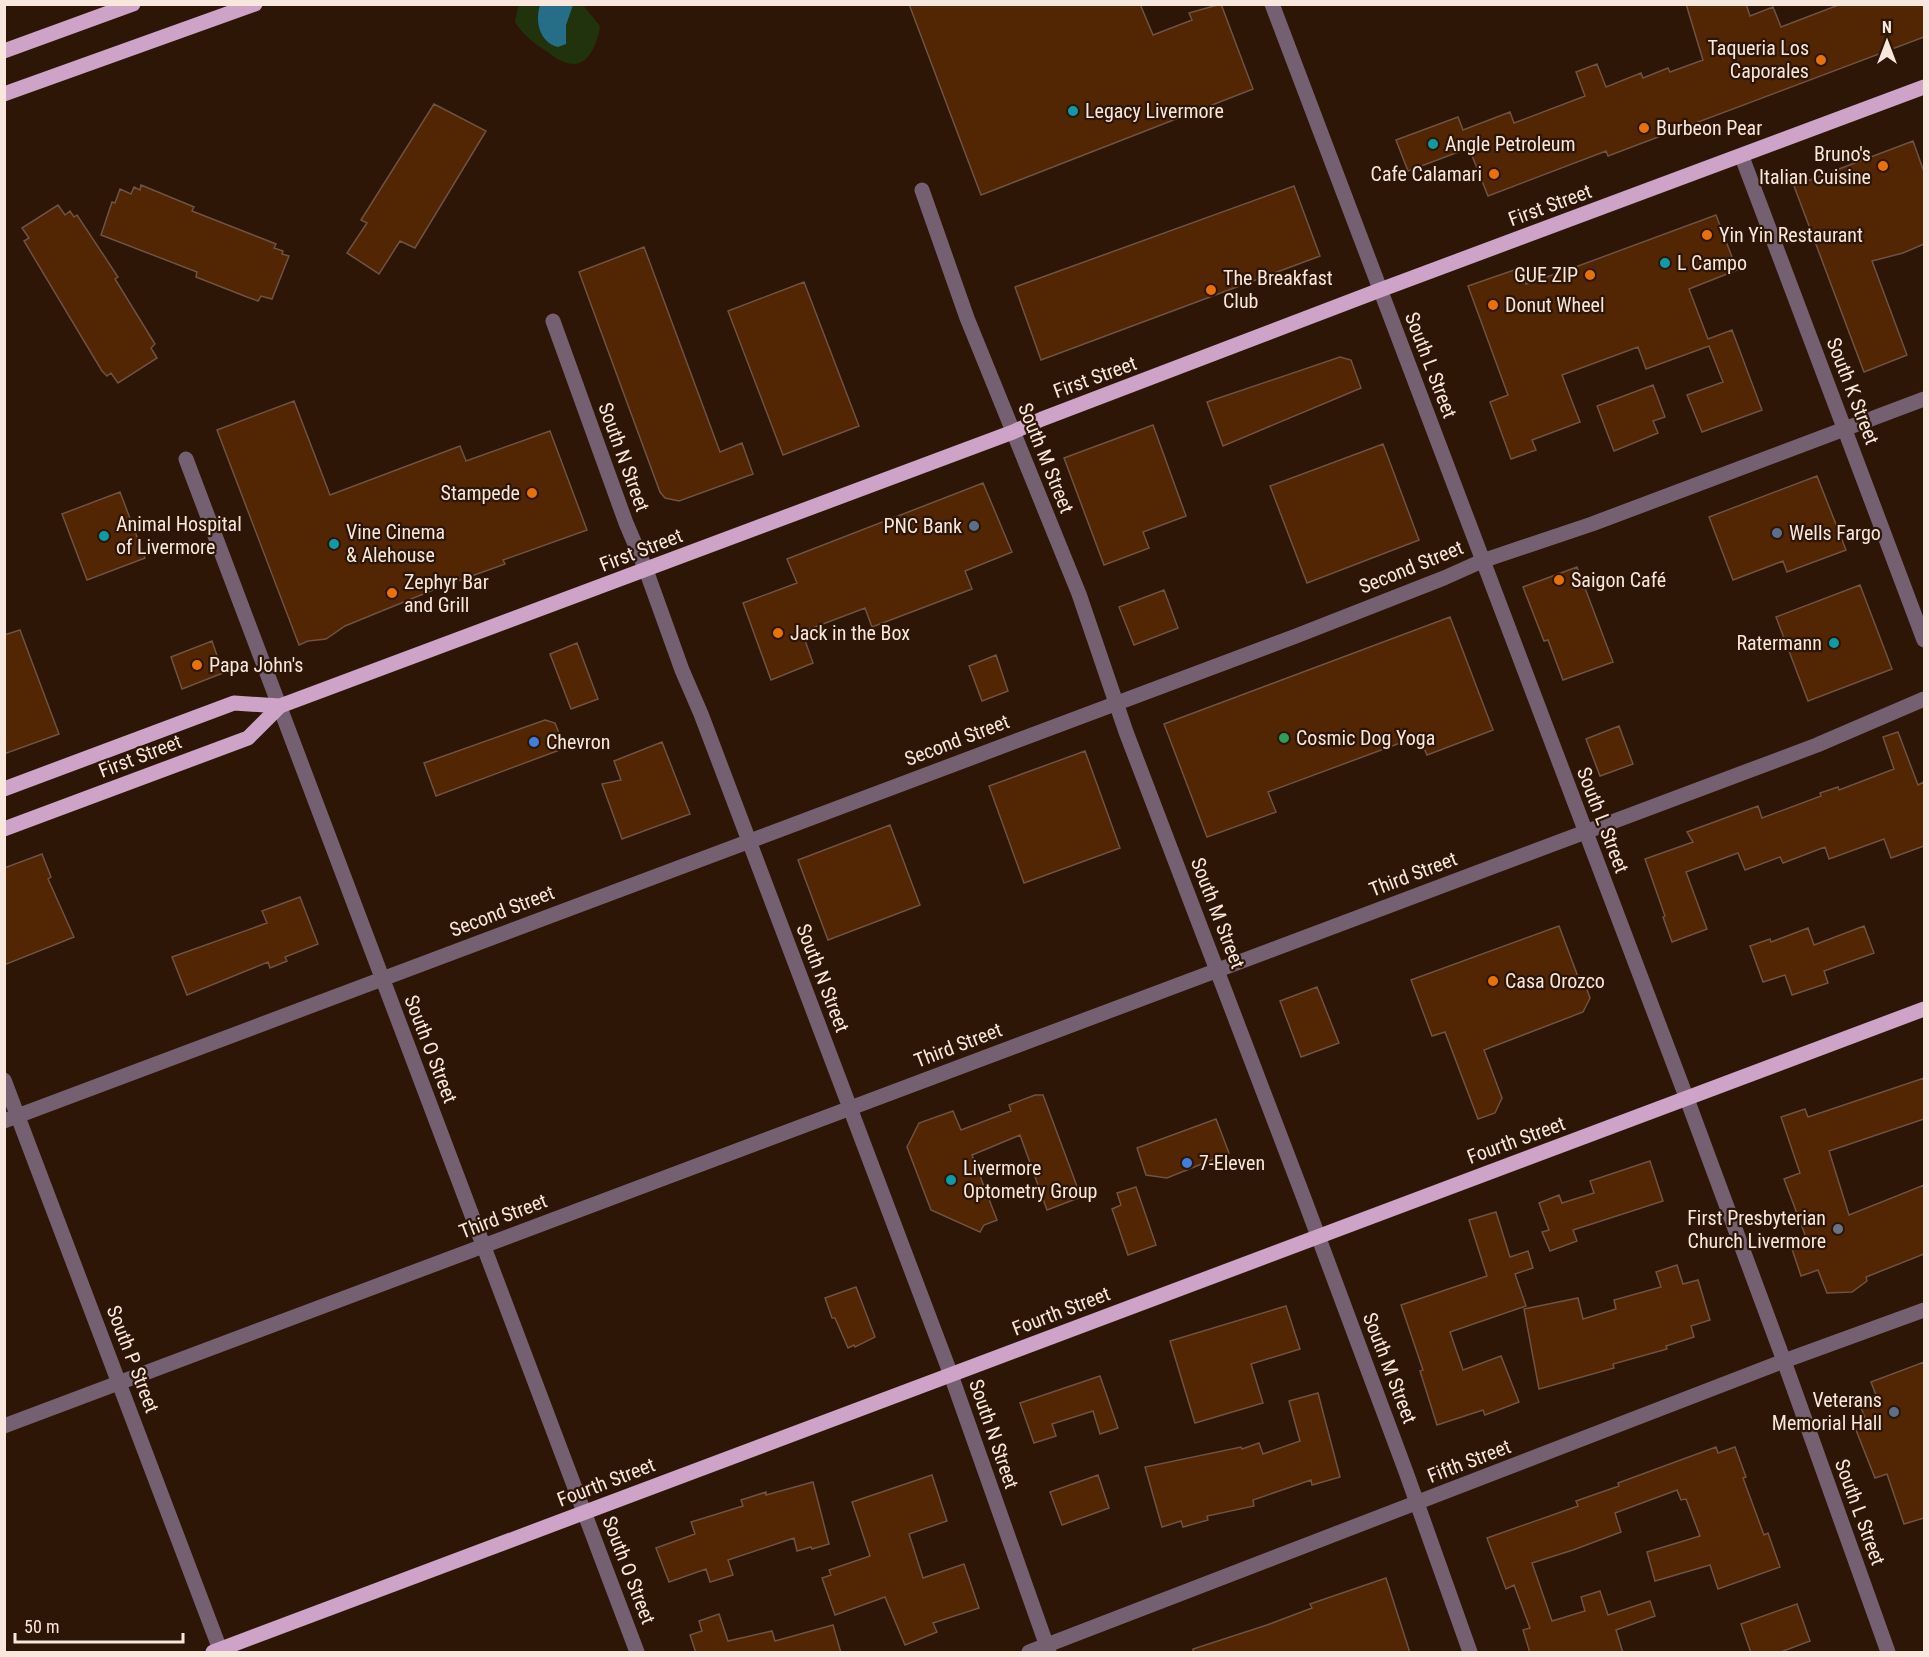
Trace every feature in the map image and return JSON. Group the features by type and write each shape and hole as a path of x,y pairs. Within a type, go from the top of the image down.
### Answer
{"main road":[{"path":"4,51 133,4"},
{"path":"4,94 255,4"},
{"name":"First Street","path":"4,789 234,703 280,706 1013,432 1380,290 1742,157 1924,87"},
{"name":"First Street","path":"4,829 248,738 280,706"},
{"name":"Fourth Street","path":"218,1652 1924,1010"}],"street":[{"name":"South L Street","path":"1272,4 1687,1099 1784,1361 1888,1653"},
{"name":"South K Street","path":"1742,157 1924,640"},
{"name":"South M Street","path":"922,190 967,318 1079,594 1116,703 1418,1503 1470,1653"},
{"name":"South N Street","path":"553,321 626,523 646,570 951,1375 1047,1649"},
{"name":"Second Street","path":"11,1118 1306,632 1482,561 1592,524 1924,399"},
{"name":"South O Street","path":"186,459 637,1653"},
{"name":"Third Street","path":"4,1425 1817,745 1924,699"},
{"name":"South P Street","path":"4,1080 11,1118 119,1383 218,1652"},
{"name":"Fifth Street","path":"1029,1653 1047,1649 1784,1361 1924,1310"}],"green space":[{"path":"582,4 600,26 591,53 586,59 574,64 561,61 537,45 515,22 518,7 522,5"}],"water":[{"path":"540,5 573,5 566,25 566,44 558,47 546,41 538,24"}],"building":[{"name":"Legacy Livermore","path":"909,4 1140,4 1153,35 1192,20 1189,13 1221,4 1253,89 981,195"},
{"path":"1686,4 1746,4 1750,16 1773,7 1781,27 1841,4 1924,4 1924,37 1608,156 1606,151 1488,196 1469,148 1408,171 1396,140 1458,117 1463,130 1510,112 1514,123 1585,96 1576,72 1597,64 1606,87 1641,73 1643,78 1668,68 1670,72 1703,60"},
{"path":"434,104 486,131 415,248 400,241 379,274 347,253 367,223 361,220"},
{"path":"1913,141 1924,172 1924,244 1903,253 1872,261 1907,355 1864,372 1794,186"},
{"path":"141,185 194,207 192,211 276,244 274,248 289,256 272,299 261,296 258,301 247,297 196,277 197,272 101,235 112,202 115,203 120,189 131,194 134,187 140,190"},
{"path":"1294,186 1320,256 1041,360 1015,287"},
{"path":"58,205 65,215 70,211 74,217 77,215 118,277 115,279 155,344 151,348 157,358 118,383 111,373 107,376 102,371 24,241 29,238 22,228"},
{"path":"1716,215 1737,270 1689,289 1708,339 1732,330 1762,410 1702,432 1687,395 1723,382 1709,346 1646,369 1638,347 1562,375 1580,422 1532,440 1536,450 1511,459 1490,402 1508,395 1468,286 1520,268 1526,284"},
{"path":"644,247 720,452 742,443 753,474 679,501 665,498 660,492 579,272"},
{"path":"804,282 859,426 783,455 728,311"},
{"path":"1340,357 1351,360 1361,388 1223,446 1207,402"},
{"path":"1653,385 1665,417 1653,421 1658,433 1614,451 1597,406"},
{"path":"294,401 330,495 460,446 466,461 550,431 587,530 503,560 505,564 438,588 345,626 326,639 308,641 299,645 217,430"},
{"path":"1153,425 1186,516 1143,532 1149,548 1104,565 1064,458"},
{"path":"1383,444 1419,540 1307,583 1270,486"},
{"name":"Wells Fargo","path":"1817,476 1846,550 1787,572 1783,561 1733,580 1709,517"},
{"path":"983,483 1012,552 965,571 972,589 872,627 865,608 802,632 813,663 771,680 743,603 797,583 787,559"},
{"name":"Animal Hospital of Livermore","path":"120,492 145,558 87,580 62,514"},
{"path":"1577,567 1613,662 1563,680 1548,640 1544,641 1523,587"},
{"name":"Ratermann","path":"1860,585 1892,669 1808,701 1776,617"},
{"path":"1164,590 1178,628 1134,645 1119,607"},
{"path":"1450,617 1493,730 1427,755 1419,736 1268,792 1276,812 1207,837 1164,724"},
{"path":"20,630 59,734 4,754 4,635"},
{"name":"Papa John's","path":"212,641 223,673 182,689 171,657"},
{"name":"Chevron","path":"577,643 598,699 571,709 550,654"},
{"path":"996,655 1008,691 982,701 969,666"},
{"path":"545,720 555,723 565,748 436,796 424,763"},
{"path":"1619,726 1633,764 1600,776 1586,739"},
{"path":"1898,732 1918,785 1924,782 1924,846 1891,858 1884,839 1829,859 1825,847 1783,863 1780,857 1745,870 1738,853 1686,872 1707,929 1672,942 1645,859 1693,842 1687,832 1758,806 1762,818 1821,796 1820,793 1838,787 1839,790 1894,769 1883,737"},
{"path":"662,742 690,814 622,839 602,784 621,780 614,761"},
{"path":"1085,751 1120,848 1024,883 989,786"},
{"path":"890,825 920,905 828,940 798,860"},
{"path":"42,854 51,877 48,879 74,937 4,965 4,868"},
{"path":"300,897 318,944 285,957 287,961 270,968 268,962 187,995 172,957 267,923 262,911"},
{"path":"1559,926 1580,982 1584,981 1590,998 1583,1012 1484,1050 1502,1098 1495,1113 1478,1119 1445,1032 1432,1036 1411,980"},
{"path":"1864,926 1874,953 1824,971 1828,983 1792,995 1785,975 1763,982 1750,946 1770,939 1771,942 1808,928 1814,945"},
{"path":"1317,987 1339,1043 1301,1057 1280,1001"},
{"path":"1924,1078 1924,1119 1829,1151 1849,1215 1924,1185 1924,1254 1866,1277 1867,1281 1852,1292 1827,1293 1818,1270 1801,1276 1791,1246 1807,1240 1784,1179 1800,1173 1781,1117 1805,1109 1808,1117"},
{"name":"Livermore Optometry Group","path":"1035,1095 1043,1095 1081,1197 1047,1210 1020,1135 972,1155 997,1220 984,1225 980,1232 931,1210 907,1147 919,1123 953,1111 961,1130 1011,1111 1009,1105"},
{"path":"1216,1119 1229,1153 1167,1178 1146,1175 1137,1148"},
{"path":"1650,1161 1663,1201 1573,1230 1577,1241 1550,1251 1542,1232 1549,1230 1539,1203 1559,1195 1562,1203 1594,1193 1590,1181"},
{"path":"1136,1187 1156,1245 1128,1255 1112,1209 1121,1205 1117,1193"},
{"path":"1496,1212 1510,1257 1528,1251 1533,1268 1515,1274 1526,1306 1450,1332 1463,1370 1501,1356 1519,1402 1485,1415 1483,1410 1437,1425 1420,1371 1423,1370 1401,1305 1487,1276 1469,1220"},
{"path":"1677,1265 1683,1284 1698,1280 1710,1320 1691,1326 1694,1337 1666,1346 1667,1349 1613,1364 1614,1368 1539,1389 1524,1309 1578,1298 1583,1319 1616,1309 1614,1300 1661,1287 1656,1272"},
{"path":"856,1287 875,1337 848,1348 835,1318 832,1318 825,1298"},
{"path":"1286,1306 1300,1349 1251,1364 1263,1403 1195,1423 1170,1341"},
{"name":"Veterans Memorial Hall","path":"1924,1362 1924,1518 1904,1524 1887,1474 1875,1478 1854,1425 1866,1421 1859,1402 1876,1395 1871,1382"},
{"path":"1100,1376 1118,1428 1100,1434 1093,1411 1052,1424 1056,1436 1034,1443 1020,1403"},
{"path":"1318,1393 1340,1477 1312,1485 1311,1480 1253,1500 1254,1506 1207,1516 1208,1520 1183,1527 1181,1521 1162,1527 1145,1467 1241,1447 1242,1449 1259,1443 1263,1454 1300,1441 1289,1401"},
{"path":"1716,1447 1718,1453 1735,1447 1746,1477 1743,1478 1764,1535 1768,1533 1780,1567 1718,1589 1710,1565 1655,1581 1647,1552 1700,1536 1686,1499 1681,1500 1677,1490 1615,1513 1621,1532 1532,1563 1552,1621 1585,1611 1581,1597 1600,1591 1608,1615 1650,1601 1655,1616 1616,1630 1623,1653 1530,1653 1523,1630 1530,1628 1514,1585 1506,1589 1487,1538 1578,1506 1576,1501 1619,1486 1618,1483"},
{"path":"932,1475 947,1521 909,1534 923,1578 964,1564 979,1608 933,1623 937,1632 905,1645 885,1597 835,1615 822,1578 831,1575 829,1570 870,1556 852,1502"},
{"path":"1098,1475 1109,1508 1062,1525 1050,1492"},
{"path":"813,1482 829,1544 797,1551 794,1538 728,1560 733,1575 710,1582 706,1569 669,1582 656,1548 695,1534 691,1522 743,1506 741,1500"},
{"path":"1386,1578 1410,1653 1193,1653 1193,1649 1267,1625 1312,1608 1310,1604"},
{"path":"1797,1604 1810,1641 1778,1653 1751,1653 1741,1624"},
{"path":"719,1614 728,1641 772,1631 775,1641 833,1625 841,1653 696,1653 690,1635 702,1631 699,1621"}],"place":[{"name":"Taqueria Los Caporales","path":"1821,60"},
{"name":"Legacy Livermore","path":"1073,111"},
{"name":"Burbeon Pear","path":"1644,128"},
{"name":"Angle Petroleum","path":"1433,144"},
{"name":"Bruno's Italian Cuisine","path":"1883,166"},
{"name":"Cafe Calamari","path":"1494,174"},
{"name":"Yin Yin Restaurant","path":"1707,235"},
{"name":"L Campo","path":"1665,263"},
{"name":"GUE ZIP","path":"1590,275"},
{"name":"The Breakfast Club","path":"1211,290"},
{"name":"Donut Wheel","path":"1493,305"},
{"name":"Stampede","path":"532,493"},
{"name":"PNC Bank","path":"974,526"},
{"name":"Wells Fargo","path":"1777,533"},
{"name":"Animal Hospital of Livermore","path":"104,536"},
{"name":"Vine Cinema & Alehouse","path":"334,544"},
{"name":"Saigon Café","path":"1559,580"},
{"name":"Zephyr Bar and Grill","path":"392,593"},
{"name":"Jack in the Box","path":"778,633"},
{"name":"Ratermann","path":"1834,643"},
{"name":"Papa John's","path":"197,665"},
{"name":"Cosmic Dog Yoga","path":"1284,738"},
{"name":"Chevron","path":"534,742"},
{"name":"Casa Orozco","path":"1493,981"},
{"name":"7-Eleven","path":"1187,1163"},
{"name":"Livermore Optometry Group","path":"951,1180"},
{"name":"First Presbyterian Church Livermore","path":"1838,1229"},
{"name":"Veterans Memorial Hall","path":"1894,1412"}]}
